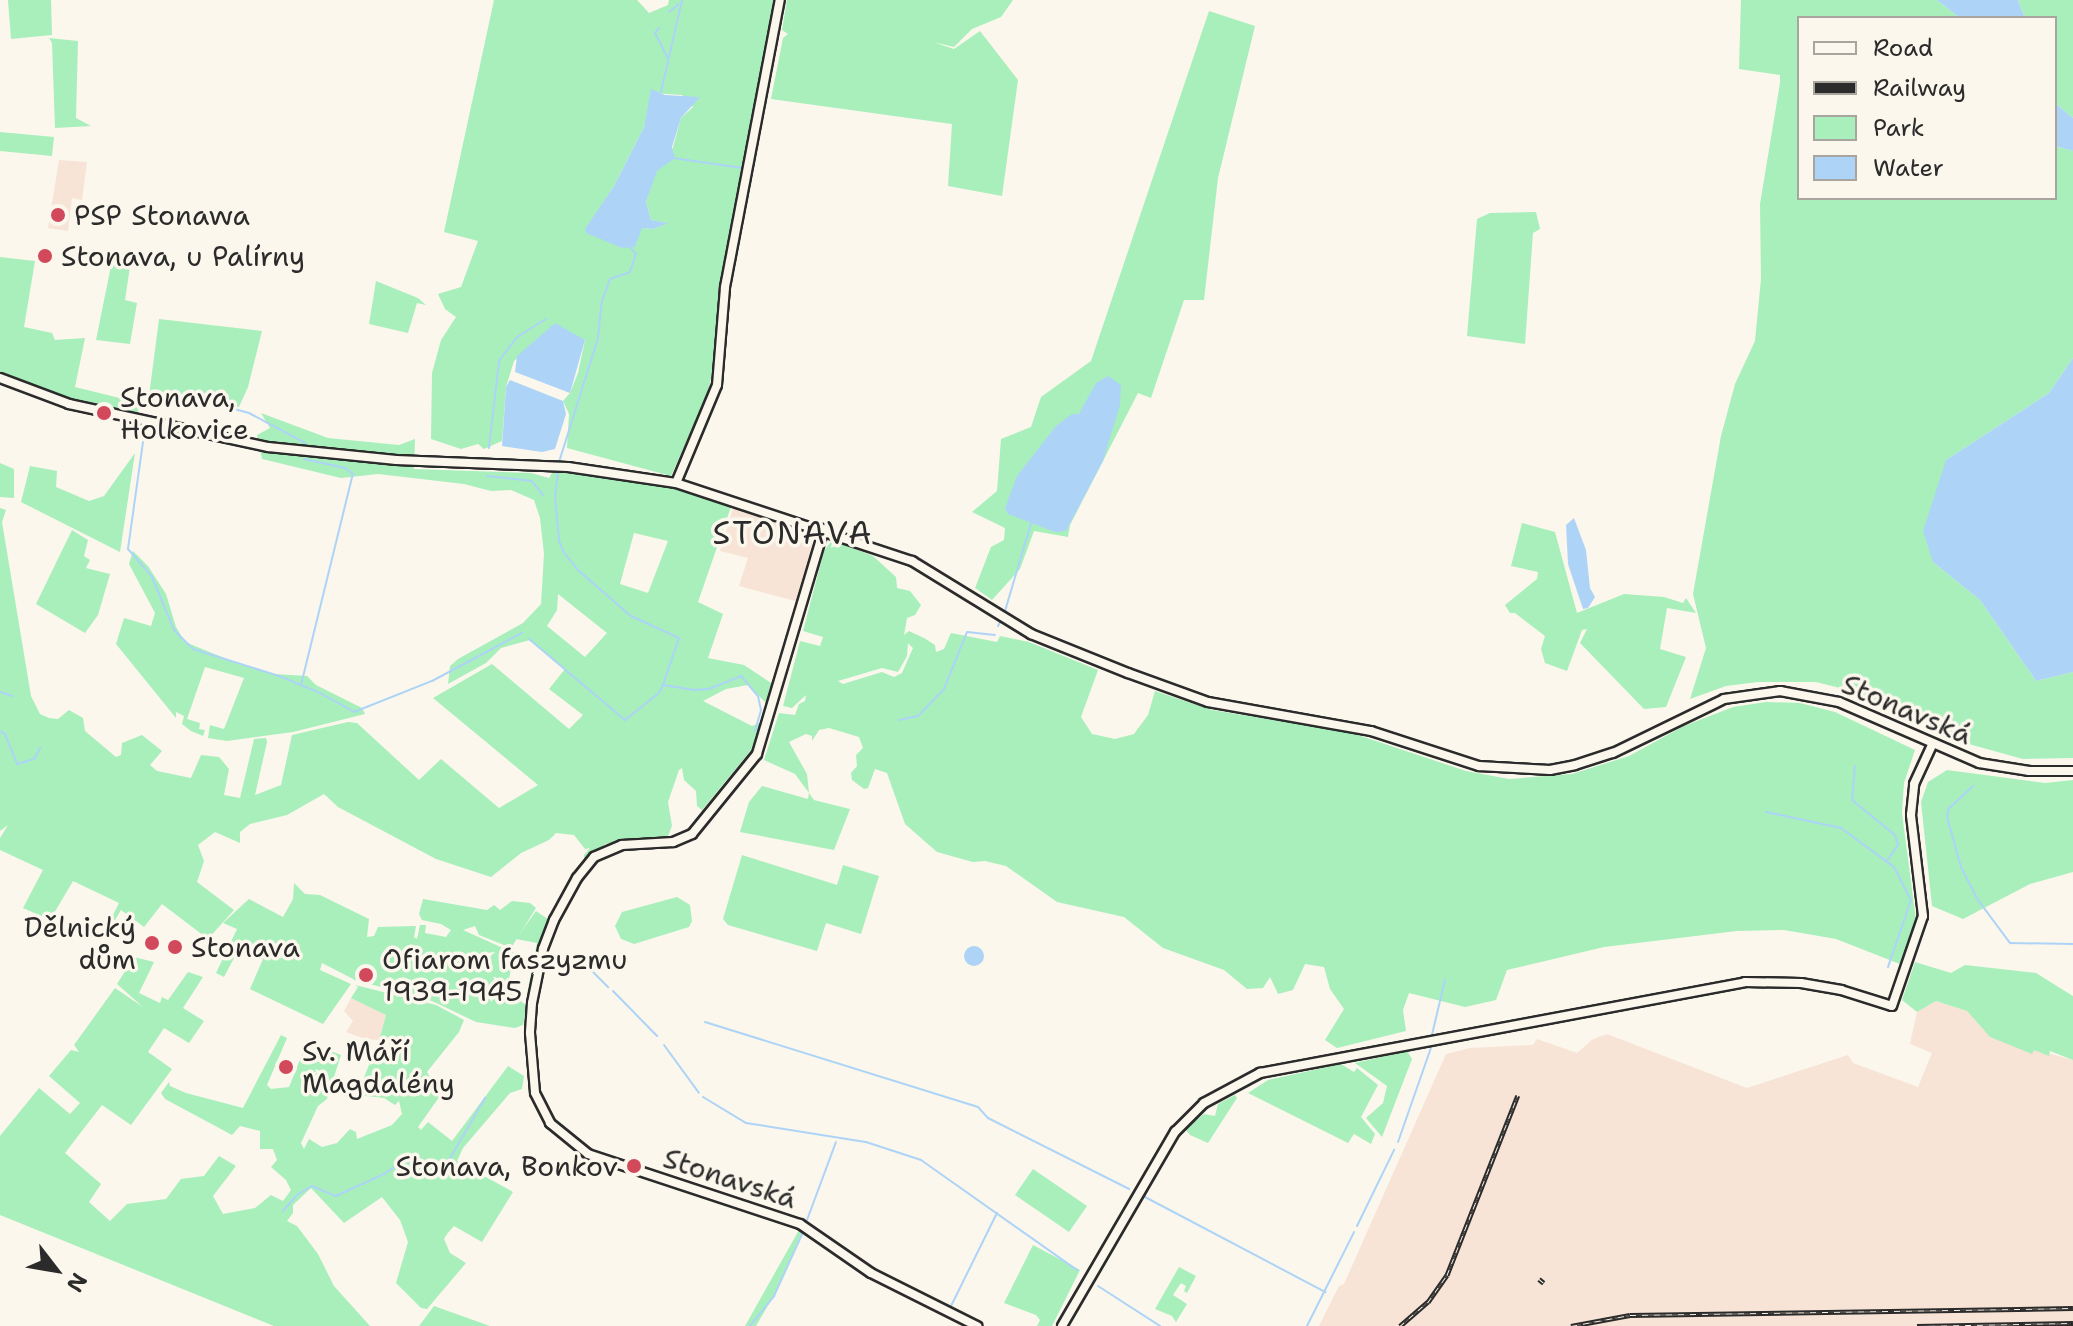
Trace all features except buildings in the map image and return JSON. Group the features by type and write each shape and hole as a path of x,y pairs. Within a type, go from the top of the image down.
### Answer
{"street":[{"path":"676,483 717,385 725,287 780,0"},
{"name":"Stonavská","path":"0,378 69,404 151,425 268,447 396,460 568,467 676,483 824,529 912,561 1031,634 1208,702 1371,731 1479,766 1550,770 1583,763 1613,753 1675,720 1724,699 1773,691 1821,696 1858,709 1932,745 2000,768 2073,771"},
{"name":"Stonavská","path":"824,529 761,746 692,834 673,842 606,849 594,857 577,878 554,920 536,978 530,1033 532,1074 540,1110 579,1148 604,1161 800,1224 880,1279 977,1326"},
{"path":"1062,1326 1175,1132 1204,1103 1260,1073 1433,1038 1745,982 1801,983 1841,990 1892,1006 1923,916 1911,815 1914,784 1932,745"}],"shaded area":[{"path":"59,160 87,162 82,200 72,198 68,231 48,228"},
{"path":"734,505 810,533 814,552 799,602 739,586 748,558 720,551"},
{"path":"351,998 386,1014 379,1040 346,1032 353,1021 344,1011"},
{"path":"1936,1001 1967,1011 1990,1037 2073,1060 2073,1326 1319,1326 1339,1286 1344,1284 1446,1054 1470,1048 1533,1045 1537,1039 1577,1053 1593,1039 1607,1034 1747,1088 1848,1055 1853,1063 1918,1087 1932,1053 1910,1044 1917,1012"}],"green space":[{"path":"8,0 51,0 52,35 11,39"},
{"path":"494,0 637,0 649,13 668,5 669,0 775,0 722,280 713,369 707,396 671,476 567,448 569,414 563,401 578,373 585,340 551,328 514,361 506,387 502,441 484,449 478,444 461,449 431,439 432,373 441,340 456,317 445,309 438,294 461,287 478,241 444,232","holes":["651,93 682,95 693,107 681,118 672,151 656,171 646,202 651,220 667,223 654,229 642,228 622,248 586,229 614,186 644,127"]},
{"path":"787,0 1013,0 1001,17 972,29 954,47 933,42 954,49 980,31 1018,80 1002,196 948,186 952,124 771,99 783,38 788,34 782,30"},
{"path":"1741,0 1937,0 1957,16 1797,16 1797,200 2057,200 2057,147 2073,151 2073,358 2049,393 1946,460 1933,562 1980,600 2036,681 2073,672 2073,758 2023,759 1965,743 1840,688 1816,682 1758,682 1726,686 1690,699 1706,648 1693,594 1721,436 1735,384 1755,341 1761,279 1760,204 1780,83 1780,75 1739,69"},
{"path":"2018,0 2073,0 2073,118 2057,105 2057,16 2024,16"},
{"path":"1209,11 1255,26 1218,178 1204,300 1184,300 1151,398 1138,393 1070,525 1068,537 1034,531 1020,569 992,600 975,588 991,547 1004,540 1005,528 972,512 997,491 1001,439 1031,427 1041,397 1091,361"},
{"path":"49,38 78,41 76,118 91,126 55,128 52,43"},
{"path":"0,132 54,137 52,156 0,151"},
{"path":"1536,212 1540,229 1533,233 1525,344 1467,336 1477,219 1490,213"},
{"path":"0,257 35,261 24,327 52,333 55,340 85,338 75,387 140,403 137,416 76,401 0,374"},
{"path":"131,260 125,300 137,303 130,344 96,340 112,261"},
{"path":"376,281 418,298 426,305 417,303 408,333 369,324"},
{"path":"159,319 262,331 248,387 239,407 149,396"},
{"path":"261,413 328,438 399,445 415,439 414,469 531,473 549,478 553,471 690,491 732,504 698,602 723,614 708,658 744,665 774,685 768,705 748,685 726,689 703,701 752,726 764,721 756,744 702,810 697,806 696,791 684,780 682,768 679,770 668,802 672,826 668,836 605,844 584,862 584,855 590,848 585,849 574,835 556,833 549,840 521,853 491,877 436,859 338,807 324,794 287,815 250,824 240,832 240,843 215,832 198,845 204,861 197,882 234,910 208,939 162,904 144,927 121,910 112,925 108,925 119,903 73,881 50,920 23,908 43,870 0,850 0,838 8,825 0,831 0,508 6,510 2,522 31,696 40,714 49,718 58,719 69,710 83,718 85,731 116,757 121,755 122,743 142,735 162,751 150,765 157,771 191,778 201,755 219,757 229,769 224,795 240,798 254,739 266,738 267,742 255,795 281,785 292,735 348,722 357,723 419,780 441,759 499,808 538,785 433,698 492,664 569,729 583,715 549,689 565,669 530,640 501,648 486,663 448,684 450,666 458,659 523,623 541,604 544,554 540,518 534,500 511,490 491,491 464,484 378,474 341,478 262,459 257,435 270,428","holes":["634,533 668,541 648,593 620,584","558,594 607,633 585,657 547,626 557,610"]},
{"path":"135,453 120,552 21,502 30,466 57,471 56,487 89,501 104,496"},
{"path":"0,463 14,469 14,498 0,497"},
{"path":"1522,523 1555,532 1577,613 1624,594 1664,597 1683,603 1686,598 1696,613 1667,608 1660,649 1686,657 1666,707 1644,709 1580,643 1587,629 1582,630 1567,671 1545,663 1541,649 1545,636 1515,613 1510,613 1505,605 1537,579 1538,572 1511,566"},
{"path":"72,530 88,540 84,556 90,560 86,568 110,574 98,615 85,633 36,604"},
{"path":"832,540 873,556 896,577 897,588 910,591 921,605 915,615 907,618 904,635 909,631 924,638 935,645 936,652 944,649 951,633 997,642 1000,636 1029,642 1098,670 1081,717 1092,734 1115,739 1134,734 1148,715 1155,691 1212,710 1352,733 1466,771 1509,779 1572,774 1629,756 1684,726 1733,707 1766,702 1800,703 1835,712 1915,750 1904,783 1902,813 1916,920 1900,964 1836,939 1784,930 1737,931 1604,947 1507,970 1496,1000 1465,1007 1409,993 1403,1010 1406,1031 1337,1048 1325,1040 1344,1009 1330,989 1324,967 1305,964 1293,990 1278,994 1270,977 1263,988 1247,989 1224,970 1163,948 1124,917 1057,902 1006,866 985,861 973,862 937,852 905,824 887,773 875,769 868,788 864,789 852,780 851,773 857,766 856,755 863,748 859,737 829,728 819,730 812,741 812,736 806,734 789,742 807,774 809,793 795,774 764,760 779,713 795,715 799,704 805,701 806,695 792,708 783,706 800,641 820,646 823,637 803,631 824,551","holes":["908,643 913,648 902,673 894,677 882,672 843,684 838,681 882,668 898,672 907,656"]},
{"path":"133,551 148,566 166,594 176,627 185,642 239,664 274,674 307,676 316,685 362,708 365,714 293,732 227,741 208,738 210,725 224,729 244,678 205,667 187,719 200,723 199,729 205,730 203,736 191,731 182,724 184,716 176,712 176,718 116,644 124,618 151,626 155,613 129,564"},
{"path":"1947,770 2045,783 2073,780 2073,872 2030,884 1963,919 1932,906 1921,802 1928,782"},
{"path":"762,786 808,799 809,793 814,800 850,809 834,850 740,832 749,802"},
{"path":"742,855 837,885 843,865 879,876 861,934 826,923 817,951 728,925 723,919"},
{"path":"294,883 305,894 320,895 369,919 367,937 374,936 378,927 416,926 414,937 417,939 420,925 426,925 425,933 446,937 451,930 441,924 422,920 419,914 423,899 487,910 494,905 500,910 512,901 530,903 536,908 511,948 479,935 475,926 463,930 514,953 507,990 527,1006 523,1025 515,1028 476,1022 432,1001 355,980 322,963 320,970 351,984 323,1024 250,989 266,952 243,941 224,977 216,973 237,929 223,923 249,899 283,917 293,899"},
{"path":"677,897 690,905 692,921 689,927 634,944 621,939 615,926 622,912"},
{"path":"536,911 549,920 539,942 529,997 527,994 537,943 516,939"},
{"path":"134,957 154,962 139,993 160,1003 162,997 168,1000 188,972 203,977 183,1008 204,1021 189,1043 164,1028 148,1052 172,1069 131,1125 102,1105 65,1153 101,1184 89,1202 110,1221 127,1204 166,1199 181,1179 204,1176 219,1156 236,1166 213,1196 223,1214 255,1208 271,1195 283,1201 291,1190 286,1180 271,1167 277,1160 273,1149 260,1149 260,1131 240,1126 232,1135 165,1099 161,1093 169,1082 170,1086 186,1093 243,1108 281,1035 287,1038 267,1085 271,1089 289,1087 303,1052 314,1052 320,1047 341,1055 327,1099 318,1106 301,1143 304,1149 309,1139 322,1147 337,1143 350,1129 356,1132 357,1139 392,1125 402,1114 399,1101 395,1105 384,1098 357,1095 375,1050 388,1047 390,1042 379,1040 386,1015 351,998 358,987 355,985 436,1005 464,1020 459,1032 427,1072 440,1096 418,1127 421,1130 428,1122 452,1141 508,1066 524,1076 522,1089 510,1093 463,1148 457,1161 513,1192 482,1242 454,1226 447,1234 444,1239 450,1253 466,1263 427,1309 421,1308 396,1283 408,1242 400,1220 382,1197 344,1223 311,1188 293,1205 293,1213 287,1221 297,1226 318,1254 334,1286 370,1326 274,1326 0,1215 0,1136 39,1088 70,1114 80,1103 49,1076 71,1050 79,1052 74,1045 115,988 143,1007 117,984"},
{"path":"1915,962 1951,973 1965,965 2036,973 2073,996 2073,1060 2050,1051 2049,1056 2034,1050 2032,1054 1990,1037 1967,1011 1936,1001 1917,1012 1902,1000"},
{"path":"1407,1051 1412,1059 1382,1137 1366,1118 1383,1103 1387,1086 1355,1063"},
{"path":"1341,1064 1354,1072 1357,1068 1378,1085 1361,1117 1375,1134 1371,1144 1354,1134 1348,1143 1248,1093 1268,1080"},
{"path":"1235,1095 1237,1098 1208,1143 1186,1130 1204,1114 1215,1116 1218,1104"},
{"path":"1033,1169 1087,1206 1069,1232 1015,1195"},
{"path":"799,1230 802,1232 774,1295 756,1326 745,1326"},
{"path":"1033,1245 1080,1270 1052,1326 1037,1326 1040,1320 1036,1315 1004,1303"},
{"path":"1179,1267 1196,1276 1187,1293 1184,1291 1186,1286 1181,1283 1173,1295 1187,1304 1176,1322 1172,1316 1155,1309"},
{"path":"434,1306 490,1326 419,1326"}],"water":[{"path":"1937,0 2018,0 2024,16 1957,16"},
{"path":"651,89 665,95 700,97 681,118 672,147 675,158 657,171 646,202 651,220 668,223 654,229 642,228 635,247 622,248 586,233 585,229 614,186 644,127"},
{"path":"2057,105 2073,118 2073,151 2057,147"},
{"path":"555,323 585,340 570,393 515,372 517,356"},
{"path":"2073,358 2073,672 2036,681 1980,600 1933,562 1923,531 1946,460 2049,393"},
{"path":"1108,376 1121,385 1120,405 1103,461 1066,531 1055,532 1008,514 1005,508 1017,476 1056,426 1072,414 1079,414 1096,383"},
{"path":"510,380 563,401 566,414 555,449 542,452 502,446 506,387"},
{"path":"1574,518 1586,550 1590,588 1595,597 1588,608 1583,609 1568,564 1566,525"},
{"path":"974,946 981,949 984,956 981,963 974,966 967,963 964,956 967,949"}],"waterway":[{"path":"661,92 682,0"},
{"path":"669,12 679,4"},
{"path":"659,28 655,33 667,57"},
{"path":"673,158 743,168"},
{"path":"559,462 598,338 602,301 610,279 630,272 636,254 629,246"},
{"path":"489,448 499,361 517,337 546,319"},
{"path":"223,406 249,413 305,443"},
{"path":"143,442 128,549 152,577 174,630 193,649 279,676 320,693 354,712 432,681 522,633"},
{"path":"301,685 353,474 345,468 304,459"},
{"path":"558,472 555,496 559,541 563,551 578,570 631,616 679,638 663,685 709,689 741,676 758,696 761,710 755,731"},
{"path":"487,476 532,481 543,495"},
{"path":"1005,611 1031,523"},
{"path":"998,626 1000,622"},
{"path":"899,720 918,716 944,689 967,632 995,635"},
{"path":"529,639 625,720 659,693 663,685"},
{"path":"0,692 12,696"},
{"path":"0,731 5,734 17,764 34,759 40,748"},
{"path":"1855,766 1852,800 1895,835 1898,845 1887,861"},
{"path":"1973,786 1949,808 1947,817 1961,867 1978,900 2010,943 2073,944"},
{"path":"1766,812 1841,828 1894,867 1911,900 1888,967"},
{"path":"587,966 608,987"},
{"path":"1431,1039 1445,980"},
{"path":"613,991 657,1036"},
{"path":"705,1022 978,1107 988,1118 1129,1189"},
{"path":"664,1045 699,1093"},
{"path":"1398,1142 1432,1045"},
{"path":"703,1097 746,1123 866,1142 921,1160 1077,1270"},
{"path":"283,1211 297,1195 312,1186 336,1196 384,1174 404,1161 445,1167 485,1098"},
{"path":"807,1220 836,1142"},
{"path":"1357,1226 1394,1150"},
{"path":"1145,1197 1325,1292"},
{"path":"950,1308 997,1213"},
{"path":"750,1326 774,1296 803,1232"},
{"path":"1307,1326 1354,1232"},
{"path":"1098,1286 1160,1326"}],"railway":[{"path":"1400,1326 1428,1302 1447,1275 1518,1095"},
{"path":"1539,1279 1544,1283"},
{"path":"1571,1326 1630,1315 2073,1308"},
{"path":"1917,1326 2073,1323"}],"place":[{"name":"PSP Stonawa","path":"58,215"},
{"name":"Stonava, u Palírny","path":"45,256"},
{"name":"Stonava, Holkovice","path":"104,413"},
{"name":"Dělnický dům","path":"152,943"},
{"name":"Stonava","path":"175,947"},
{"name":"Ofiarom faszyzmu 1939-1945","path":"366,975"},
{"name":"Sv. Máří Magdalény","path":"286,1067"},
{"name":"Stonava, Bonkov","path":"634,1166"}],"district":[{"name":"STONAVA","path":"793,533"}]}
